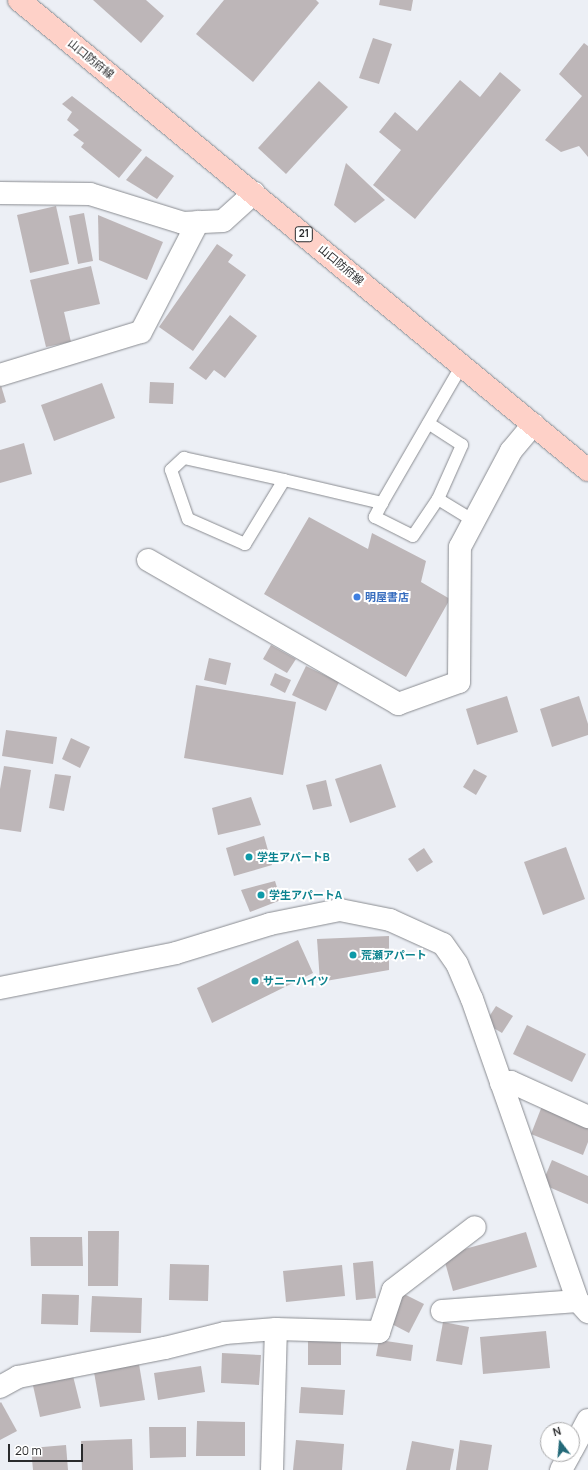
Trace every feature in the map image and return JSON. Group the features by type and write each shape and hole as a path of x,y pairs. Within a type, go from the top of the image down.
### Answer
{"main road":[{"name":"山口防府線","path":"19,0 588,470"}],"street":[{"path":"0,193 90,194 182,223 223,221 254,193"},
{"path":"0,375 141,332 198,222"},
{"path":"148,560 398,704 459,682 460,547 511,451 534,424"},
{"path":"0,988 176,953 270,924 340,910 390,920 444,944 457,964 472,999 583,1307 442,1311"},
{"path":"501,1083 510,1082 588,1117"},
{"path":"0,1387 18,1377 164,1348 225,1333 276,1329 379,1332 393,1290 475,1227"},
{"path":"272,1470 276,1329"},
{"path":"580,1435 588,1420"}],"lane":[{"path":"428,423 462,445 438,499 413,536 375,517 382,503 428,423 462,365"},
{"path":"284,480 244,544 188,519 171,470 184,458 284,480 382,503"},
{"path":"438,499 474,521"}],"building":[{"path":"93,0 146,0 164,16 141,43"},
{"path":"224,0 316,0 319,3 253,82 196,34"},
{"path":"380,0 413,0 411,11 379,5"},
{"path":"373,38 392,44 379,84 359,78"},
{"path":"584,43 588,46 588,157 579,146 561,152 545,140 582,96 559,74"},
{"path":"500,72 521,90 415,219 373,185 401,150 379,132 395,112 417,131 460,80 480,97"},
{"path":"319,81 348,107 286,174 258,148"},
{"path":"72,96 142,150 119,178 81,147 84,143 73,135 79,130 67,120 72,112 62,104"},
{"path":"146,156 174,176 157,199 126,180"},
{"path":"346,163 385,200 355,223 334,205"},
{"path":"56,206 69,264 30,273 17,215"},
{"path":"84,213 93,261 78,264 69,216"},
{"path":"98,215 163,242 147,280 99,260"},
{"path":"217,244 233,255 228,262 246,275 193,351 159,327"},
{"path":"91,266 100,304 64,312 71,342 46,347 30,280"},
{"path":"230,315 257,336 225,378 214,370 206,380 189,368"},
{"path":"0,382 6,402 0,404"},
{"path":"150,382 174,383 173,404 149,403"},
{"path":"102,383 115,418 54,441 41,405"},
{"path":"24,443 32,474 0,483 0,450"},
{"name":"明屋書店","path":"309,517 368,549 372,533 426,561 421,582 450,599 406,677 264,594"},
{"path":"271,645 296,659 287,673 263,659"},
{"path":"209,658 231,663 226,685 204,680"},
{"path":"306,666 339,682 326,711 292,695"},
{"path":"275,673 291,680 285,693 270,685"},
{"path":"196,685 296,702 283,775 184,758"},
{"path":"507,696 518,732 477,745 466,709"},
{"path":"579,696 588,724 588,735 552,747 540,709"},
{"path":"6,730 57,737 53,764 2,756"},
{"path":"71,738 90,747 80,768 62,759"},
{"path":"381,764 396,807 350,823 335,779"},
{"path":"4,766 31,770 21,832 0,829 0,789"},
{"path":"474,769 487,776 476,795 463,787"},
{"path":"55,774 71,776 64,811 49,808"},
{"path":"326,780 332,806 313,810 306,785"},
{"path":"251,797 261,825 218,835 212,808"},
{"name":"学生アパートB","path":"264,836 272,865 234,876 226,848"},
{"path":"566,847 585,899 543,915 524,862"},
{"path":"424,848 433,862 417,872 408,859"},
{"name":"学生アパートA","path":"275,881 281,900 250,912 241,890"},
{"name":"荒瀬アパート","path":"389,936 389,970 320,982 317,939"},
{"name":"サニーハイツ","path":"298,940 313,973 212,1023 197,988"},
{"path":"496,1006 513,1016 502,1033 485,1023"},
{"path":"527,1025 586,1054 572,1082 513,1054"},
{"path":"542,1106 588,1125 588,1142 583,1155 531,1134"},
{"path":"552,1160 588,1176 588,1204 542,1184"},
{"path":"88,1231 119,1231 118,1286 88,1286"},
{"path":"526,1232 537,1267 453,1291 443,1255"},
{"path":"30,1237 82,1237 83,1266 31,1266"},
{"path":"373,1261 376,1298 356,1300 353,1263"},
{"path":"170,1264 209,1265 208,1301 169,1300"},
{"path":"342,1265 345,1296 286,1302 283,1271"},
{"path":"400,1292 424,1304 409,1333 386,1321"},
{"path":"42,1294 79,1295 78,1325 41,1324"},
{"path":"92,1296 142,1298 141,1333 90,1332"},
{"path":"443,1322 469,1327 462,1365 436,1361"},
{"path":"546,1331 550,1368 483,1374 480,1337"},
{"path":"308,1335 341,1335 341,1365 308,1365"},
{"path":"379,1340 413,1345 411,1361 376,1356"},
{"path":"222,1353 261,1355 259,1385 221,1383"},
{"path":"139,1364 145,1400 100,1407 94,1372"},
{"path":"201,1366 205,1392 158,1400 154,1373"},
{"path":"72,1372 81,1408 40,1417 32,1381"},
{"path":"301,1387 345,1390 343,1415 299,1413"},
{"path":"1,1402 17,1431 0,1440 0,1403"},
{"path":"197,1421 245,1422 245,1456 196,1456"},
{"path":"149,1427 186,1427 186,1457 150,1458"},
{"path":"132,1439 133,1470 82,1470 81,1441"},
{"path":"296,1440 344,1444 342,1470 293,1470"},
{"path":"460,1440 492,1445 488,1470 456,1470"},
{"path":"412,1441 454,1449 450,1470 406,1470"},
{"path":"66,1445 68,1470 33,1470 31,1448"}],"place":[{"name":"明屋書店","path":"357,597"},
{"name":"学生アパートB","path":"249,857"},
{"name":"学生アパートA","path":"261,895"},
{"name":"荒瀬アパート","path":"353,955"},
{"name":"サニーハイツ","path":"255,981"}]}
